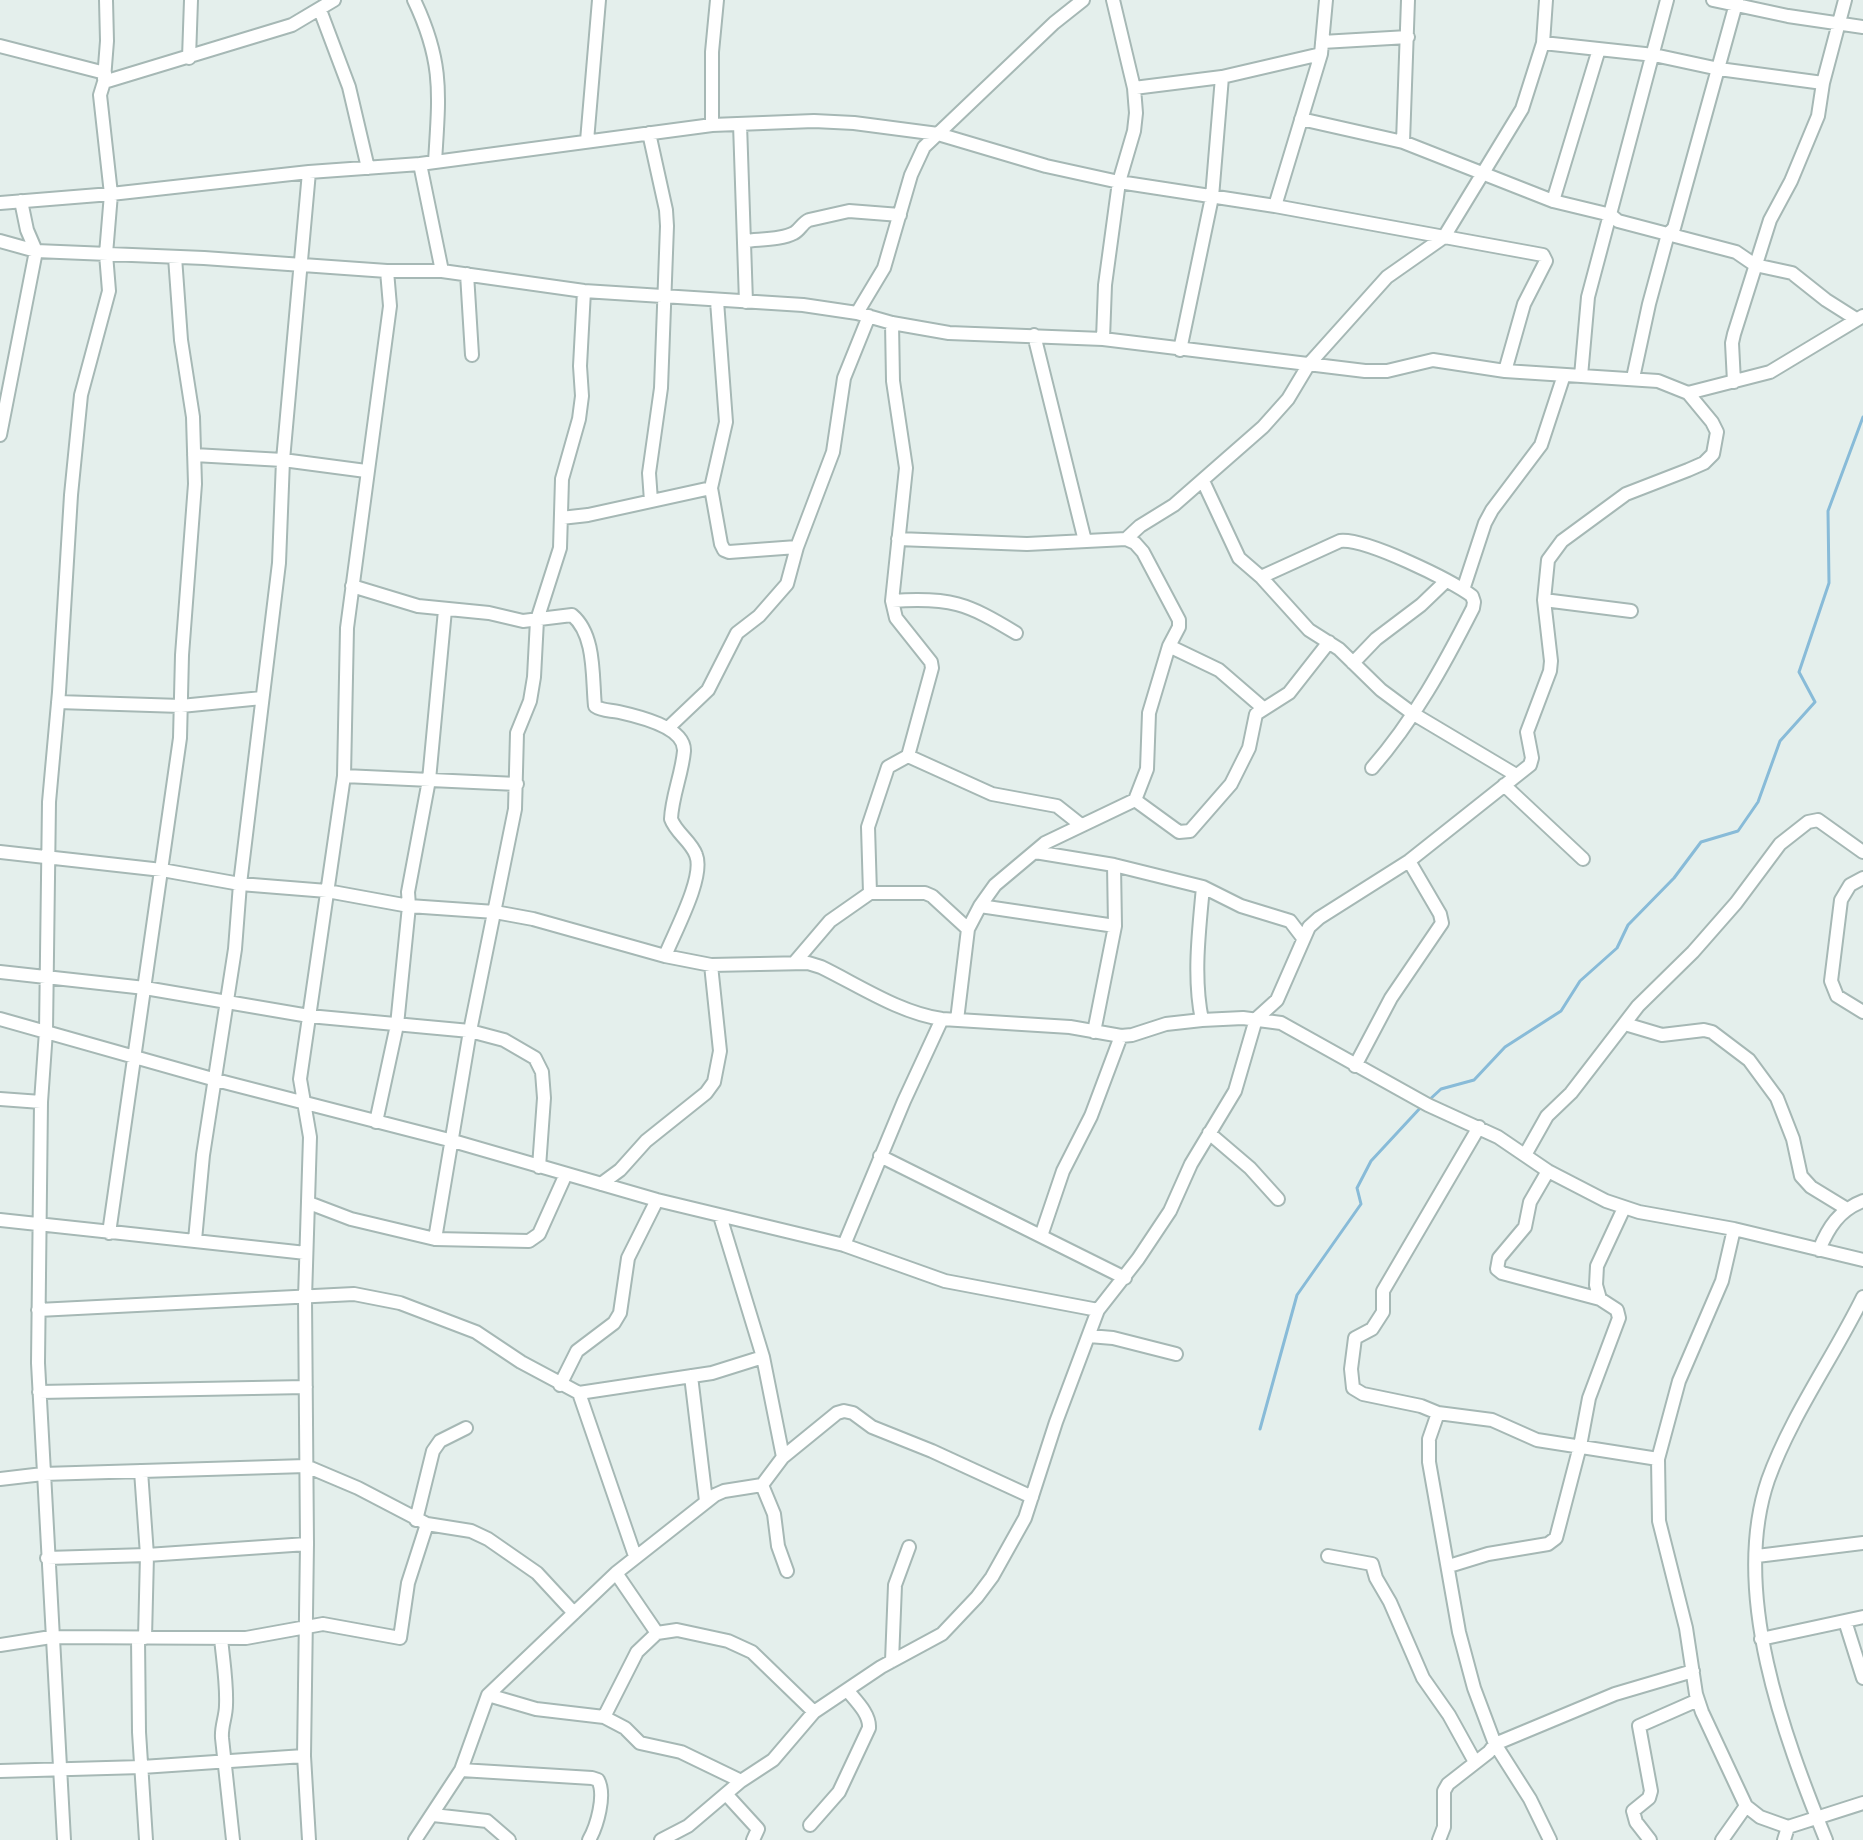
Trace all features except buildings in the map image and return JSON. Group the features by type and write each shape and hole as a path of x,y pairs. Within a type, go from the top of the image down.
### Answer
{"street":[{"path":"64,1840 39,1392 38,1225 46,1031 49,802 71,495 81,395 107,305 109,277 106,254 111,194 100,109 107,41 106,0"},
{"path":"189,58 191,0"},
{"path":"414,0 425,23 439,75 435,162"},
{"path":"587,141 599,0"},
{"path":"712,125 712,52 717,0"},
{"path":"668,728 708,690 737,633 759,616 787,584 797,547 833,452 841,389 863,314 884,268 917,160 924,147 1054,23 1083,0"},
{"path":"1103,339 1105,285 1119,182 1134,131 1134,88 1113,0"},
{"path":"1275,206 1322,48 1326,0"},
{"path":"1403,142 1408,0"},
{"path":"1126,539 1203,481 1275,414 1309,364 1387,277 1444,237 1522,109 1543,43 1546,0"},
{"path":"1581,376 1588,297 1667,0"},
{"path":"1713,0 1863,27"},
{"path":"1734,382 1732,343 1770,220 1814,128 1845,0"},
{"path":"1633,378 1668,234 1674,228 1736,2"},
{"path":"0,46 104,77 189,58 292,25 328,4 368,168"},
{"path":"1134,88 1222,77 1322,48 1408,37"},
{"path":"1543,43 1654,55 1719,69 1823,83"},
{"path":"1553,201 1599,49"},
{"path":"1180,350 1212,197 1222,77"},
{"path":"1301,119 1403,142 1553,201 1736,252 1755,265 1792,273 1826,300 1860,317"},
{"path":"0,203 420,164 712,125 828,122 938,134 1046,166 1119,182 1275,206 1546,257 1524,304 1505,371"},
{"path":"740,124 746,302"},
{"path":"649,133 666,210 661,388 649,473 651,501"},
{"path":"420,164 442,271"},
{"path":"195,1240 203,1155 235,949 279,563 283,460 309,172"},
{"path":"0,435 36,251 27,230 21,201"},
{"path":"745,241 788,235 798,231 809,220 849,211 900,215"},
{"path":"0,241 36,251 387,271 442,271 584,291 803,305 863,314 892,323 949,333 1103,339 1387,371 1433,360 1505,371 1633,378 1666,383 1688,393 1717,432 1713,454 1704,463 1626,494 1562,541 1548,560 1544,600 1551,661 1527,732 1532,758 1530,765 1409,861 1319,918 1303,938 1277,1000 1256,1019 1238,1084 1163,1223 1125,1278 1098,1310 1032,1497 1016,1536 992,1577 942,1634 892,1661 814,1712 773,1760 741,1781 688,1826 661,1840"},
{"path":"109,1233 178,758 188,571 195,506 192,401 181,340 175,257"},
{"path":"309,1840 304,1756 307,1544 305,1298 310,1127 300,1079 344,776 346,642 390,306 387,271"},
{"path":"467,274 472,355"},
{"path":"435,1239 470,1031 515,809 517,733 530,701 537,620 557,562 562,479 579,419 582,396 580,366 584,291"},
{"path":"717,301 726,422 711,488 724,550 797,547"},
{"path":"1688,393 1751,379 1782,367 1860,317"},
{"path":"870,893 868,827 888,767 908,756 932,668 931,662 896,618 892,601 906,468 893,381 892,323"},
{"path":"1034,335 1085,541"},
{"path":"1463,590 1485,523 1541,445 1564,375"},
{"path":"194,455 283,460 366,471"},
{"path":"1203,481 1230,543 1246,566 1261,577 1309,630 1329,642 1381,690 1412,713 1516,775"},
{"path":"561,518 711,488"},
{"path":"898,539 1012,544 1126,539 1143,552 1179,620 1149,713 1147,769 1135,800 1109,815 1052,838 1004,876 980,906 968,929 957,1020"},
{"path":"1261,577 1340,541 1350,540 1396,556 1472,596 1473,608 1439,676 1396,741 1372,768"},
{"path":"1353,663 1376,639 1421,605 1445,582"},
{"path":"352,586 418,606 489,613 523,621 572,615 586,635 595,706 668,728 681,739 684,751 671,819 695,850 698,866 692,891 665,956"},
{"path":"892,601 935,598 976,610 1016,633"},
{"path":"1544,600 1631,611"},
{"path":"376,1122 397,1025 408,892 429,780 445,610"},
{"path":"1135,800 1179,832 1190,831 1231,784 1249,748 1253,720 1263,708 1289,693 1329,642"},
{"path":"1169,646 1219,670 1263,708"},
{"path":"58,702 181,706 262,698"},
{"path":"908,756 992,794 1057,806 1081,825"},
{"path":"344,776 517,784"},
{"path":"1504,785 1583,859"},
{"path":"1525,1155 1541,1124 1571,1093 1638,1006 1693,952 1736,903 1780,844 1808,822 1818,820 1863,852"},
{"path":"0,852 162,870 240,884 327,891 409,906 495,912 711,965 795,962 821,967 906,1009 942,1019 1070,1027 1121,1036 1166,1024 1256,1019 1292,1027 1355,1066 1423,1103 1479,1127 1548,1171 1624,1208 1734,1229 1863,1260"},
{"path":"1035,852 1114,865 1203,887 1241,906 1290,921 1303,938"},
{"path":"1355,1066 1391,998 1442,923 1440,914 1409,861"},
{"path":"1094,1032 1115,926 1114,865"},
{"path":"1863,878 1850,885 1841,900 1831,981 1832,990 1837,996 1863,1012"},
{"path":"1202,1020 1197,996 1198,934 1203,887"},
{"path":"795,962 830,921 870,893 925,893 968,929"},
{"path":"980,906 1115,926"},
{"path":"601,1184 620,1170 646,1141 706,1093 714,1082 720,1051 711,965"},
{"path":"0,972 145,988 309,1016 470,1031 520,1048 535,1058 542,1072 544,1098 539,1167"},
{"path":"0,1019 216,1080 453,1141 657,1200 844,1245 945,1281 1098,1310"},
{"path":"844,1245 942,1019"},
{"path":"1625,1024 1662,1035 1704,1030 1712,1032 1749,1060 1777,1098 1793,1139 1801,1176 1811,1187 1847,1209"},
{"path":"1041,1236 1063,1171 1091,1116 1121,1036"},
{"path":"0,1099 41,1102"},
{"path":"1479,1127 1383,1291 1383,1312 1372,1329 1355,1338 1351,1369 1353,1388 1363,1394 1421,1406 1438,1413 1478,1416 1537,1440 1658,1459"},
{"path":"1209,1133 1250,1168 1278,1199"},
{"path":"880,1156 1125,1278"},
{"path":"1449,1566 1488,1554 1554,1542 1580,1446 1589,1398 1619,1318 1617,1310 1600,1299 1502,1273 1497,1269 1499,1258 1525,1227 1530,1202 1548,1171"},
{"path":"309,1203 351,1219 435,1239 529,1241 539,1234 566,1174"},
{"path":"560,1385 577,1351 614,1323 620,1313 628,1258 657,1200"},
{"path":"1819,1250 1828,1228 1847,1209 1863,1201"},
{"path":"1600,1299 1596,1285 1597,1266 1624,1208"},
{"path":"720,1216 763,1357 783,1457"},
{"path":"0,1220 306,1253"},
{"path":"1734,1229 1722,1281 1679,1381 1658,1459 1659,1521 1686,1628 1698,1700 1746,1806 1786,1834 1863,1803"},
{"path":"38,1310 354,1294 400,1303 476,1332 560,1385 579,1393 725,1370 763,1357"},
{"path":"1826,1840 1782,1719 1761,1639 1756,1594 1757,1556 1761,1512 1768,1482 1781,1449 1863,1297"},
{"path":"1089,1336 1113,1338 1176,1354"},
{"path":"691,1376 706,1501"},
{"path":"39,1392 306,1387"},
{"path":"579,1393 635,1556"},
{"path":"415,1840 461,1770 488,1695 635,1556 706,1501 724,1491 762,1485 783,1457 837,1413 853,1413 872,1427 1032,1497"},
{"path":"1438,1413 1429,1439 1429,1462 1463,1646 1483,1717 1495,1744 1530,1799 1550,1840"},
{"path":"0,1645 51,1637 246,1638 331,1624 400,1638 433,1451 440,1441 466,1428"},
{"path":"0,1479 43,1474 306,1466 358,1488 422,1522 471,1531 488,1539 537,1573 574,1613"},
{"path":"141,1471 147,1555 141,1638 146,1840"},
{"path":"762,1485 774,1514 778,1546 787,1571"},
{"path":"1757,1556 1863,1543"},
{"path":"47,1558 307,1544"},
{"path":"892,1661 895,1585 909,1547"},
{"path":"1328,1556 1372,1564 1423,1678 1449,1715 1475,1762"},
{"path":"616,1573 657,1633"},
{"path":"1761,1639 1863,1617"},
{"path":"1845,1621 1863,1678"},
{"path":"604,1717 637,1652 657,1633 677,1630 740,1645 752,1652 814,1712"},
{"path":"221,1638 226,1697 226,1711 221,1724 233,1840"},
{"path":"1439,1840 1444,1827 1444,1791 1454,1777 1489,1752 1495,1744 1615,1694 1693,1671"},
{"path":"810,1825 839,1792 869,1728 866,1715 847,1690"},
{"path":"488,1695 536,1709 604,1717 625,1728 640,1743 681,1752 741,1781"},
{"path":"1650,1840 1636,1822 1633,1811 1649,1798 1651,1791 1639,1726 1698,1700"},
{"path":"0,1771 62,1771 304,1756"},
{"path":"461,1770 598,1780 602,1793 589,1840"},
{"path":"726,1794 758,1829 753,1840"},
{"path":"1722,1840 1746,1806"},
{"path":"433,1815 487,1821 509,1840"}],"waterway":[{"path":"1428,1101 1441,1089 1474,1080 1505,1047 1561,1011 1580,981 1617,948 1628,925 1674,878 1701,842 1738,831 1758,802 1780,741 1815,702 1799,672 1829,583 1828,511 1863,417"},
{"path":"1260,1429 1297,1295 1361,1204 1357,1188 1371,1161 1422,1106"}]}
